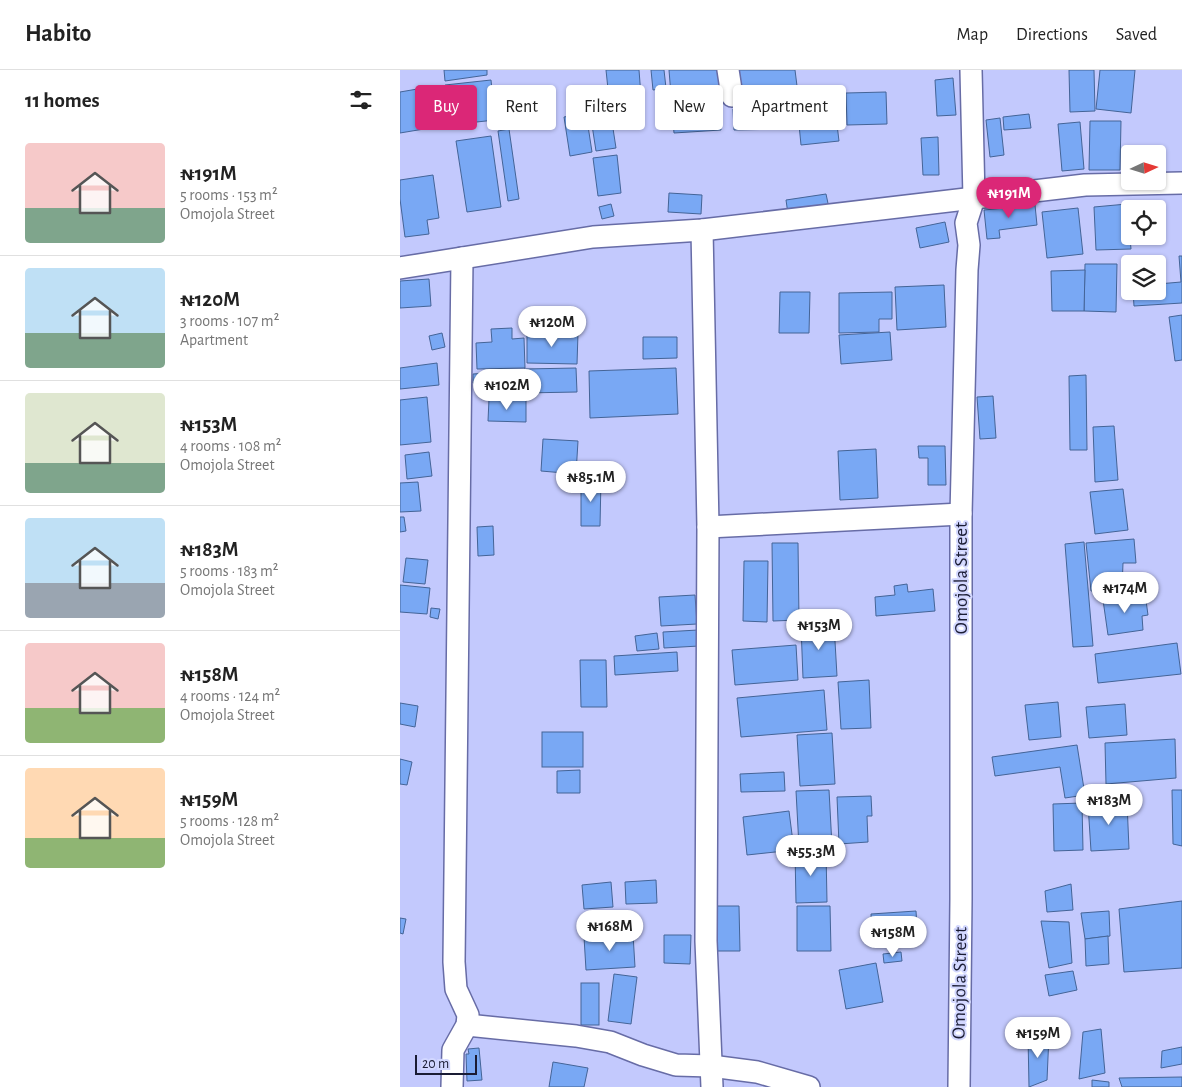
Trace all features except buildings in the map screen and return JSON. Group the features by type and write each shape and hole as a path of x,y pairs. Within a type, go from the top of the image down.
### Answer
{"street":[{"path":"728,70 732,96"},
{"name":"Omojola Street","path":"959,1087 961,514 969,245 966,223 974,198 971,70"},
{"path":"400,268 593,237 702,230 1085,185 1182,183"},
{"path":"702,230 708,527 706,941 712,1077"},
{"path":"452,1087 453,1050 467,1026 468,1015 456,988 454,962 462,258"},
{"path":"708,527 961,514"},
{"path":"467,1026 576,1036 610,1042 643,1055 712,1077 757,1072 809,1087"}]}
